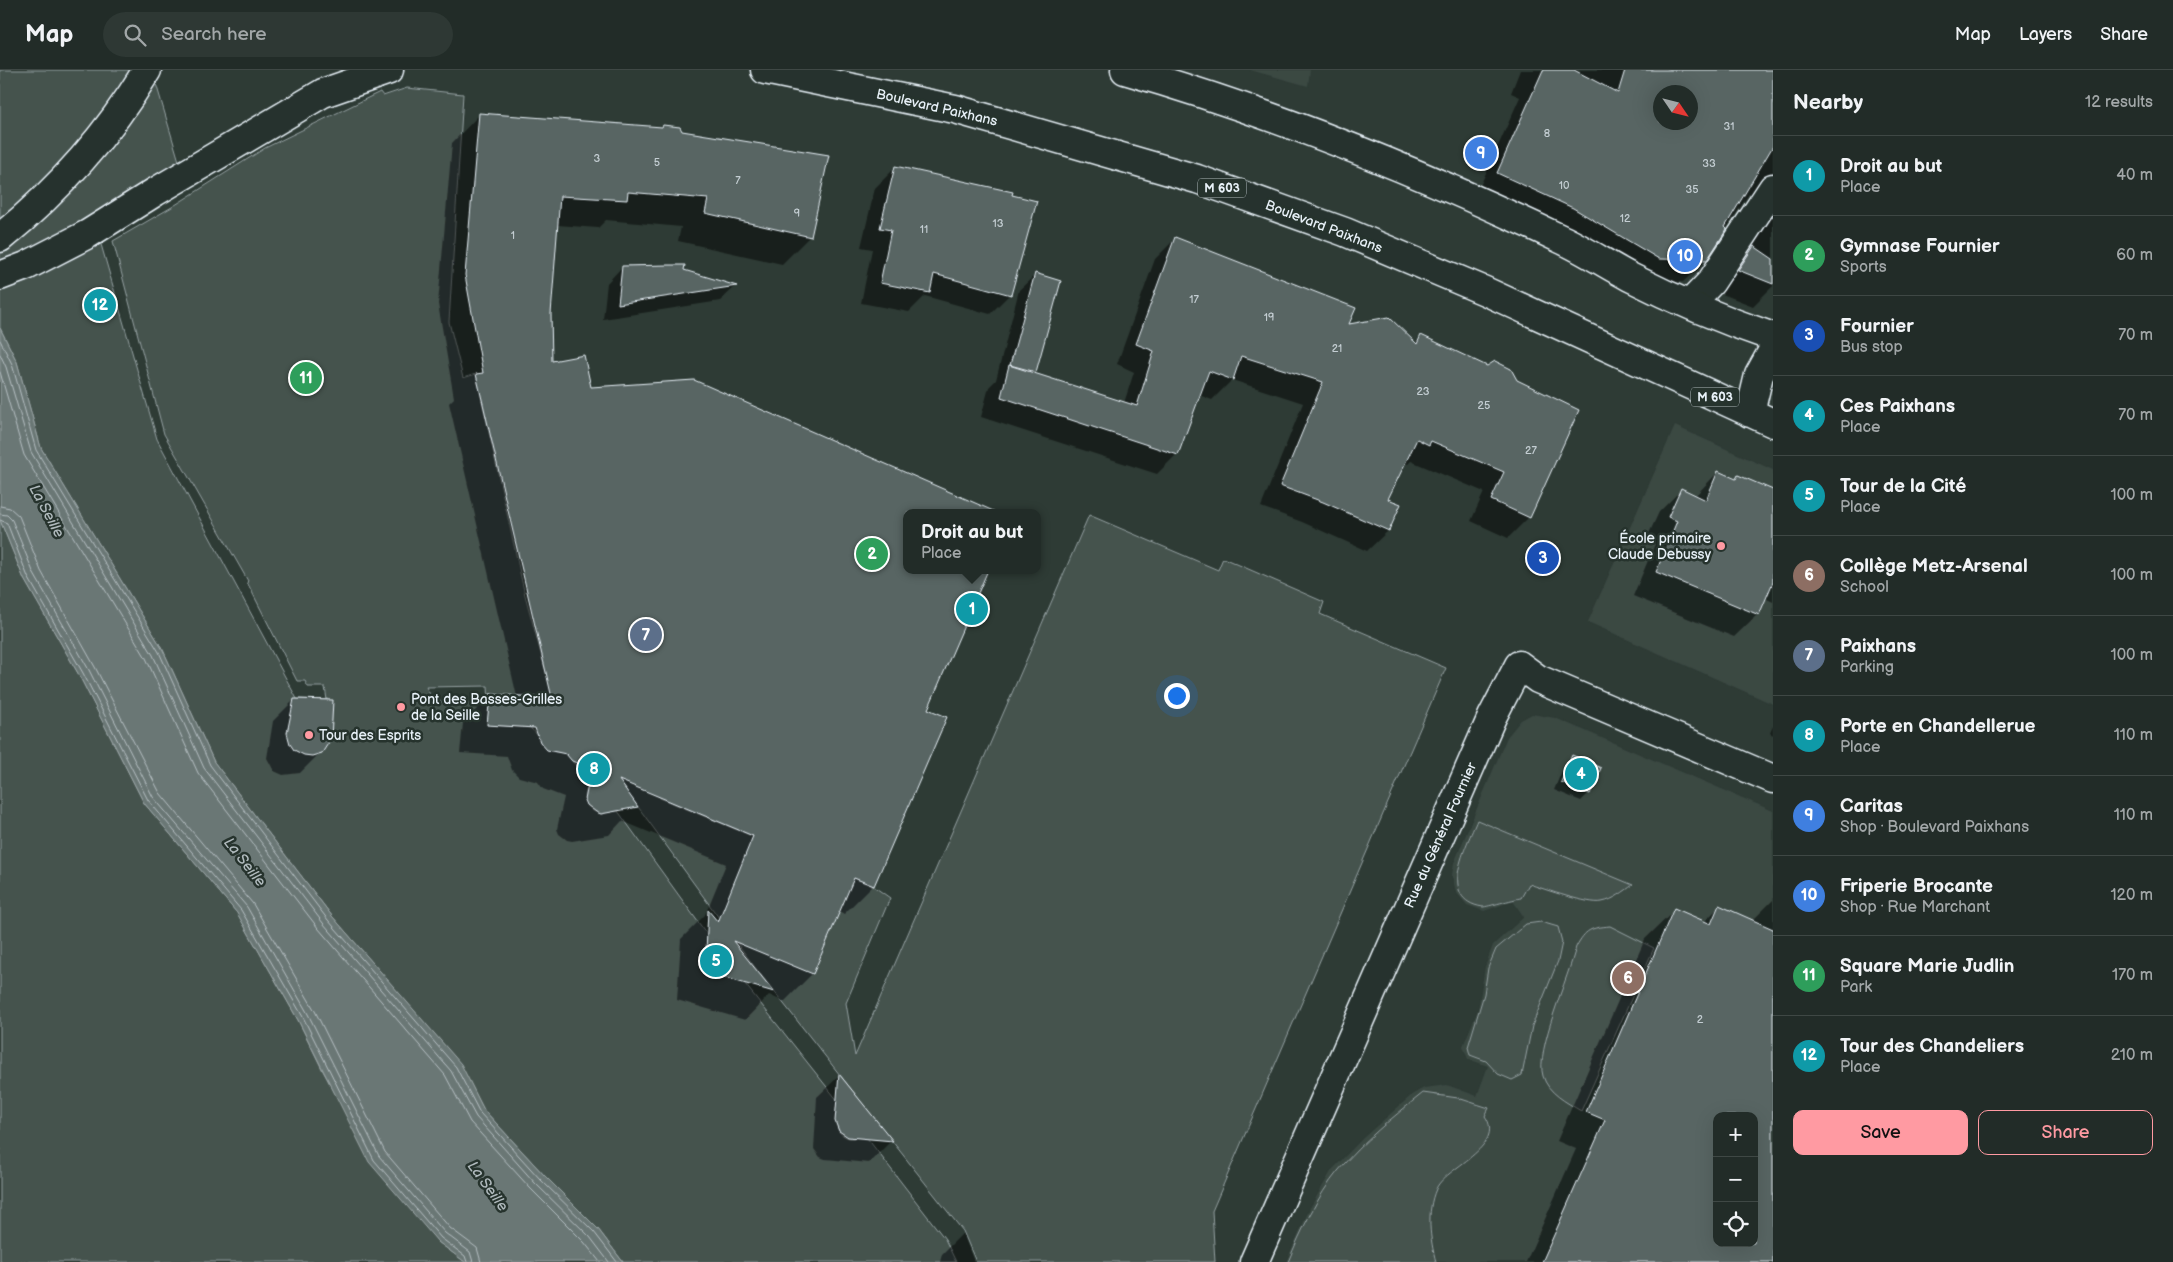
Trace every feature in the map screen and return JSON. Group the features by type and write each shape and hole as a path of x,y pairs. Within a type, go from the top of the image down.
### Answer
{"main road":[{"path":"0,238 48,197 78,165 124,108 147,70"},
{"path":"0,276 26,266 88,234 323,92 389,70"},
{"name":"Boulevard Paixhans","path":"765,70 955,108 1197,179 1345,232 1476,287 1761,418"},
{"path":"1125,70 1346,144 1563,240 1631,278 1744,328 1773,337"},
{"path":"1690,304 1711,282 1773,188"},
{"path":"1761,418 1759,375 1773,350"},
{"name":"Rue du Général Fournier","path":"1254,1262 1484,735 1519,665 1538,679 1773,779"}],"shaded area":[{"path":"0,70 152,70 181,168 96,227 157,439 297,699 327,700 325,687 308,687 305,681 297,681 248,581 164,434 113,241 172,207 265,148 380,92 383,96 407,88 463,94 449,322 463,378 476,374 525,595 545,669 660,798 873,886 890,898 846,1003 855,1056 1089,515 1218,570 1223,558 1324,602 1320,614 1446,668 1212,1211 1215,1262 976,1262 963,1231 754,966 585,734 572,700 490,694 487,725 508,726 512,721 530,723 531,729 545,746 553,751 565,752 590,784 585,798 591,809 601,814 615,807 714,944 706,950 705,972 729,979 737,974 842,1106 836,1120 840,1132 850,1138 857,1138 864,1134 945,1239 956,1262 623,1262 598,1229 544,1175 484,1110 460,1064 332,916 214,762 163,650 41,448 17,362 0,328","holes":["488,686 489,703 434,702 426,687"]},
{"path":"1250,70 1310,70 1308,86"},
{"path":"1675,426 1773,470 1773,704 1588,622"},
{"path":"0,520 24,579 79,675 144,803 237,913 298,1020 345,1111 438,1242 465,1262 0,1262"},
{"path":"1532,714 1555,718 1773,811 1773,1262 1286,1262 1310,1208 1332,1170 1363,1138 1413,1094 1424,1088 1447,1085 1477,1096 1488,1066 1468,1059 1463,1046 1478,1010 1485,967 1493,945 1524,917 1513,901 1484,911 1467,905 1456,892 1452,875 1454,863 1507,737 1521,720"},
{"path":"1477,820 1633,885 1615,897 1602,902 1577,899 1529,884 1521,898 1483,907 1469,902 1461,894 1458,883 1459,870 1467,843"},
{"path":"1541,922 1558,927 1562,942 1558,961 1532,1026 1522,1075 1512,1080 1498,1074 1486,1061 1470,1055 1468,1047 1484,994 1488,968 1496,949 1526,924"},
{"path":"1610,926 1654,948 1581,1111 1553,1092 1545,1082 1542,1064 1544,1049 1576,947 1589,930"},
{"path":"1423,1093 1458,1098 1489,1108 1485,1116 1490,1127 1488,1138 1472,1156 1441,1181 1436,1189 1431,1207 1430,1226 1436,1262 1288,1262 1317,1203 1338,1171 1368,1140"}],"water":[{"name":"La Seille","path":"0,328 17,362 41,448 163,650 214,762 332,916 461,1064 484,1110 544,1175 598,1229 623,1262 465,1262 438,1242 369,1162 298,1020 237,913 144,803 79,675 24,579 0,520"}],"building":[{"path":"1543,70 1574,70 1618,93 1625,70 1773,70 1773,146 1725,227 1727,229 1707,260 1659,259 1573,208 1497,173"},
{"path":"479,113 680,127 682,131 829,155 811,237 705,213 708,199 628,192 627,200 560,196 551,314 552,361 584,355 591,387 694,380 989,509 903,509 903,574 986,574 928,709 947,717 874,886 854,878 813,974 733,941 774,992 705,972 708,910 718,922 753,836 619,780 638,807 601,814 596,812 587,805 585,800 591,769 572,761 566,754 547,750 540,742 535,728 487,725 490,694 552,698 476,374 483,373 465,275"},
{"path":"895,166 1013,192 1012,195 1037,201 1011,295 934,274 930,293 880,283 891,230 880,228"},
{"path":"1175,237 1356,308 1349,324 1389,317 1417,344 1421,335 1487,366 1495,361 1511,369 1517,380 1579,410 1530,518 1491,500 1504,472 1431,441 1429,445 1417,439 1388,499 1401,504 1389,531 1323,502 1280,486 1323,382 1241,356 1233,380 1209,371 1178,455 1001,397 1009,365 1137,406 1154,351 1136,344"},
{"path":"1754,246 1773,259 1773,284 1738,270"},
{"path":"685,265 684,270 737,286 618,304 622,266"},
{"path":"1035,273 1061,281 1036,372 1010,365"},
{"name":"École primaire Claude Debussy","path":"1718,471 1736,479 1738,475 1773,490 1773,582 1759,615 1656,572 1677,521 1668,517 1681,488 1706,500"},
{"name":"Tour des Esprits","path":"294,699 333,700 331,739 322,753 312,756 304,755 294,750 290,744 287,733"},
{"path":"1572,755 1601,768 1590,794 1561,782"},
{"path":"1719,905 1773,929 1773,1262 1542,1262 1605,1120 1586,1112 1674,908 1711,924"},
{"path":"839,1074 893,1141 848,1137 839,1131 835,1121"}],"place":[{"name":"Caritas","path":"1481,153"},
{"name":"Friperie Brocante","path":"1685,256"},
{"name":"Tour des Chandeliers","path":"100,305"},
{"name":"Square Marie Judlin","path":"306,378"},
{"name":"École primaire Claude Debussy","path":"1721,546"},
{"name":"Gymnase Fournier","path":"872,554"},
{"name":"Fournier","path":"1543,558"},
{"name":"Droit au but","path":"972,609"},
{"name":"Paixhans","path":"646,635"},
{"name":"Pont des Basses-Grilles de la Seille","path":"401,707"},
{"name":"Tour des Esprits","path":"309,735"},
{"name":"Porte en Chandellerue","path":"594,769"},
{"name":"Ces Paixhans","path":"1581,774"},
{"name":"Tour de la Cité","path":"716,961"},
{"name":"Collège Metz-Arsenal","path":"1628,978"}]}
